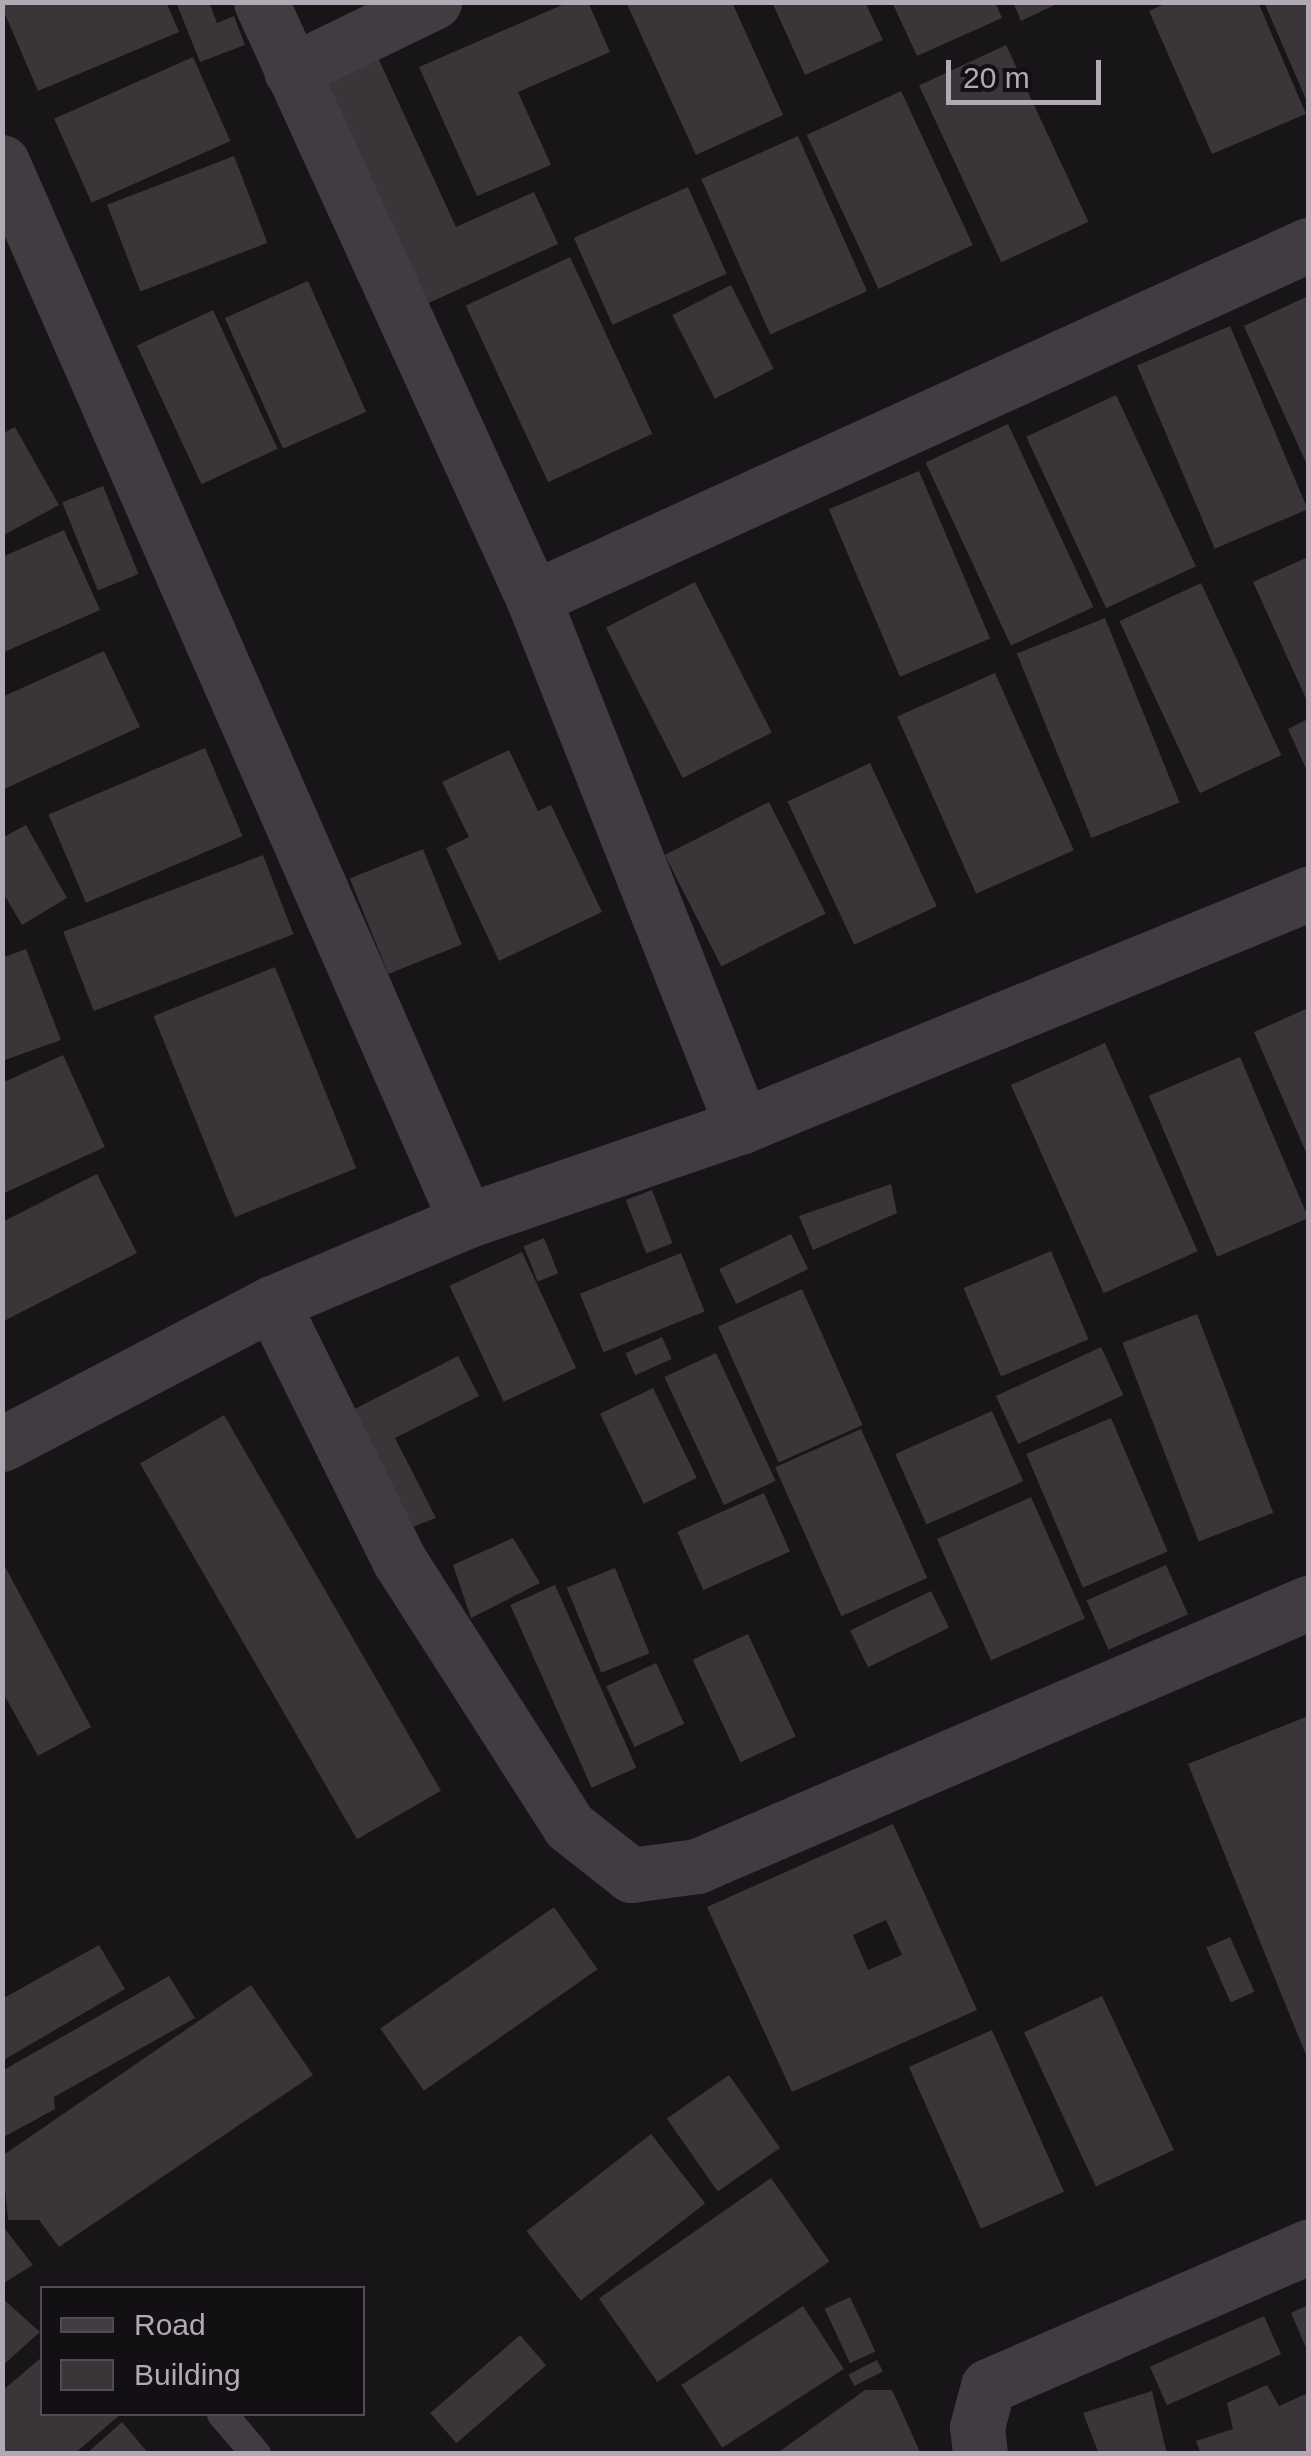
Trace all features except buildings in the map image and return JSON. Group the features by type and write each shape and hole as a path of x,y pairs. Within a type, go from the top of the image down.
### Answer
{"street":[{"path":"261,2 533,598 742,1126"},
{"path":"292,71 434,2"},
{"path":"2,162 466,1221"},
{"path":"533,598 1308,246"},
{"path":"2,1444 272,1304 466,1221 742,1126 1308,894"},
{"path":"272,1304 399,1560 569,1826 631,1875 697,1866 1308,1604"},
{"path":"980,2454 977,2427 988,2386 1308,2247"}],"lane":[{"path":"224,2416 256,2454"}]}
